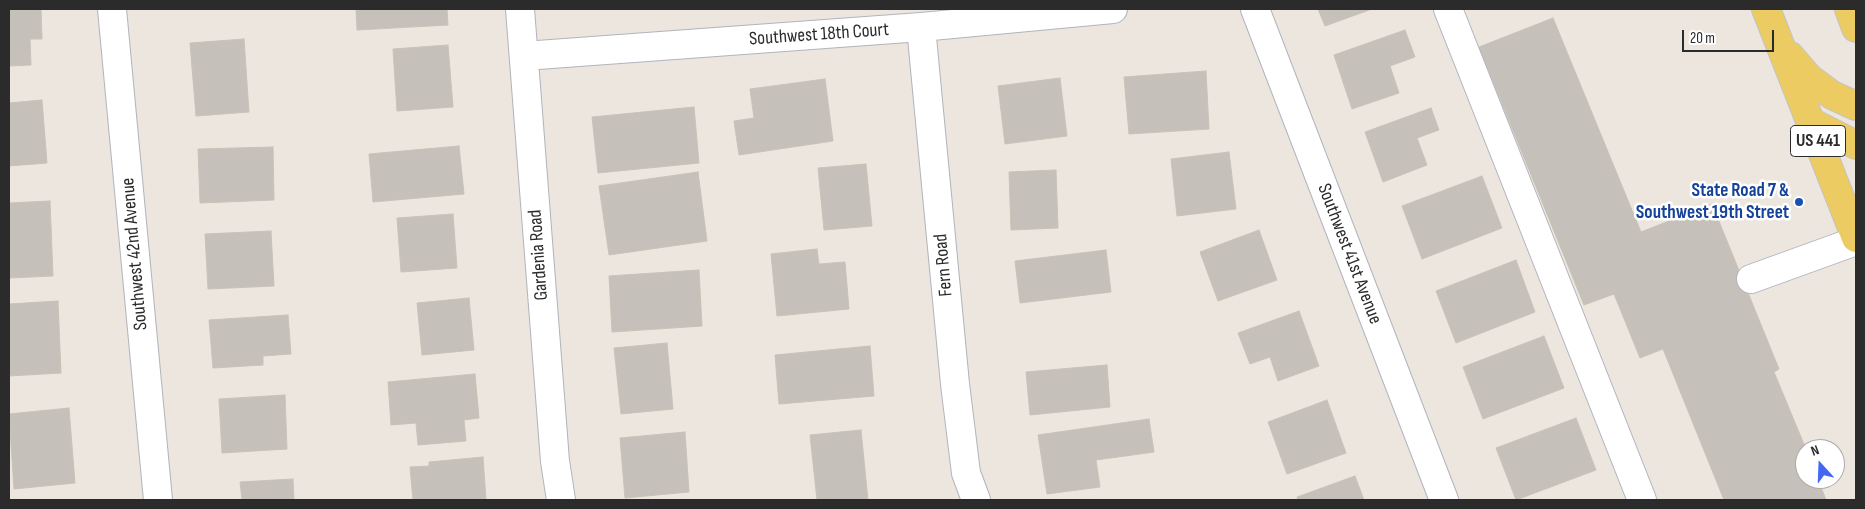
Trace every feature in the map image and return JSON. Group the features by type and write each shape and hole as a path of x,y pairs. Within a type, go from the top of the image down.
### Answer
{"main road":[{"name":"US 441","path":"1766,9 1856,240"},
{"path":"1849,9 1856,28"},
{"path":"1780,44 1809,78 1832,95 1856,106"},
{"path":"1811,122 1856,145"}],"street":[{"name":"Southwest 42nd Avenue","path":"112,9 158,500"},
{"name":"Gardenia Road","path":"520,9 555,461 561,500"},
{"name":"Southwest 18th Court","path":"524,56 922,27 1112,9"},
{"name":"Southwest 41st Avenue","path":"1255,9 1444,500"},
{"path":"1448,9 1642,500"},
{"name":"Fern Road","path":"922,27 955,384 966,473 976,500"},
{"path":"1751,279 1856,240"}],"building":[{"path":"9,9 41,9 42,39 30,39 31,65 9,66"},
{"path":"356,9 447,9 448,25 357,30"},
{"path":"1318,9 1372,9 1325,26"},
{"path":"1553,18 1641,232 1712,204 1779,369 1774,372 1802,439 1795,439 1795,489 1822,489 1826,500 1724,500 1663,349 1640,358 1614,294 1584,305 1479,47"},
{"path":"1405,30 1415,57 1390,66 1399,93 1352,109 1334,55"},
{"path":"244,39 249,112 196,116 190,43"},
{"path":"448,45 453,107 397,111 393,49"},
{"path":"1206,71 1209,129 1129,134 1124,77"},
{"path":"1060,78 1067,136 1005,144 998,86"},
{"path":"825,79 833,141 739,155 734,121 754,118 750,89"},
{"path":"42,100 47,163 9,166 9,103"},
{"path":"694,107 699,163 598,173 592,117"},
{"path":"1431,108 1439,130 1417,138 1427,165 1383,182 1365,132"},
{"path":"459,146 464,194 373,202 369,154"},
{"path":"273,147 274,200 200,203 198,149"},
{"path":"1229,152 1236,209 1177,216 1171,159"},
{"path":"866,164 872,226 824,230 818,168"},
{"path":"1056,170 1058,228 1011,230 1009,172"},
{"path":"698,172 707,241 609,255 599,186"},
{"path":"1482,176 1502,228 1422,259 1402,206"},
{"path":"50,201 53,276 9,278 9,203"},
{"path":"453,214 457,268 401,272 397,218"},
{"path":"1259,230 1277,280 1218,301 1200,252"},
{"path":"271,231 274,286 208,289 205,234"},
{"path":"817,249 819,264 845,262 849,309 777,316 771,254"},
{"path":"1106,250 1111,292 1020,303 1015,261"},
{"path":"1516,260 1535,312 1456,343 1436,291"},
{"path":"699,270 702,326 612,332 609,276"},
{"path":"469,298 474,350 422,355 417,303"},
{"path":"58,301 61,373 9,376 9,304"},
{"path":"1299,311 1319,366 1278,381 1270,357 1250,364 1238,333"},
{"path":"288,315 291,354 263,356 263,365 213,368 209,320"},
{"path":"1544,336 1564,388 1483,419 1463,367"},
{"path":"667,343 673,409 621,414 614,348"},
{"path":"870,346 874,396 779,404 775,355"},
{"path":"1107,365 1110,407 1030,415 1026,372"},
{"path":"475,374 479,418 464,420 466,441 418,445 416,423 391,425 388,382"},
{"path":"285,395 287,449 222,453 219,399"},
{"path":"1327,400 1346,453 1287,474 1268,422"},
{"path":"69,408 75,483 14,489 9,414"},
{"path":"1576,418 1596,470 1516,500 1496,448"},
{"path":"1149,419 1154,452 1096,460 1100,487 1047,494 1038,435"},
{"path":"861,430 868,500 817,500 810,435"},
{"path":"685,432 689,492 625,498 620,438"},
{"path":"483,457 486,500 413,500 410,467 429,466 429,462"},
{"path":"1355,476 1364,500 1298,500 1297,497"},
{"path":"293,479 294,500 242,500 240,482"}],"place":[{"name":"State Road 7 & Southwest 19th Street","path":"1799,202"}]}
